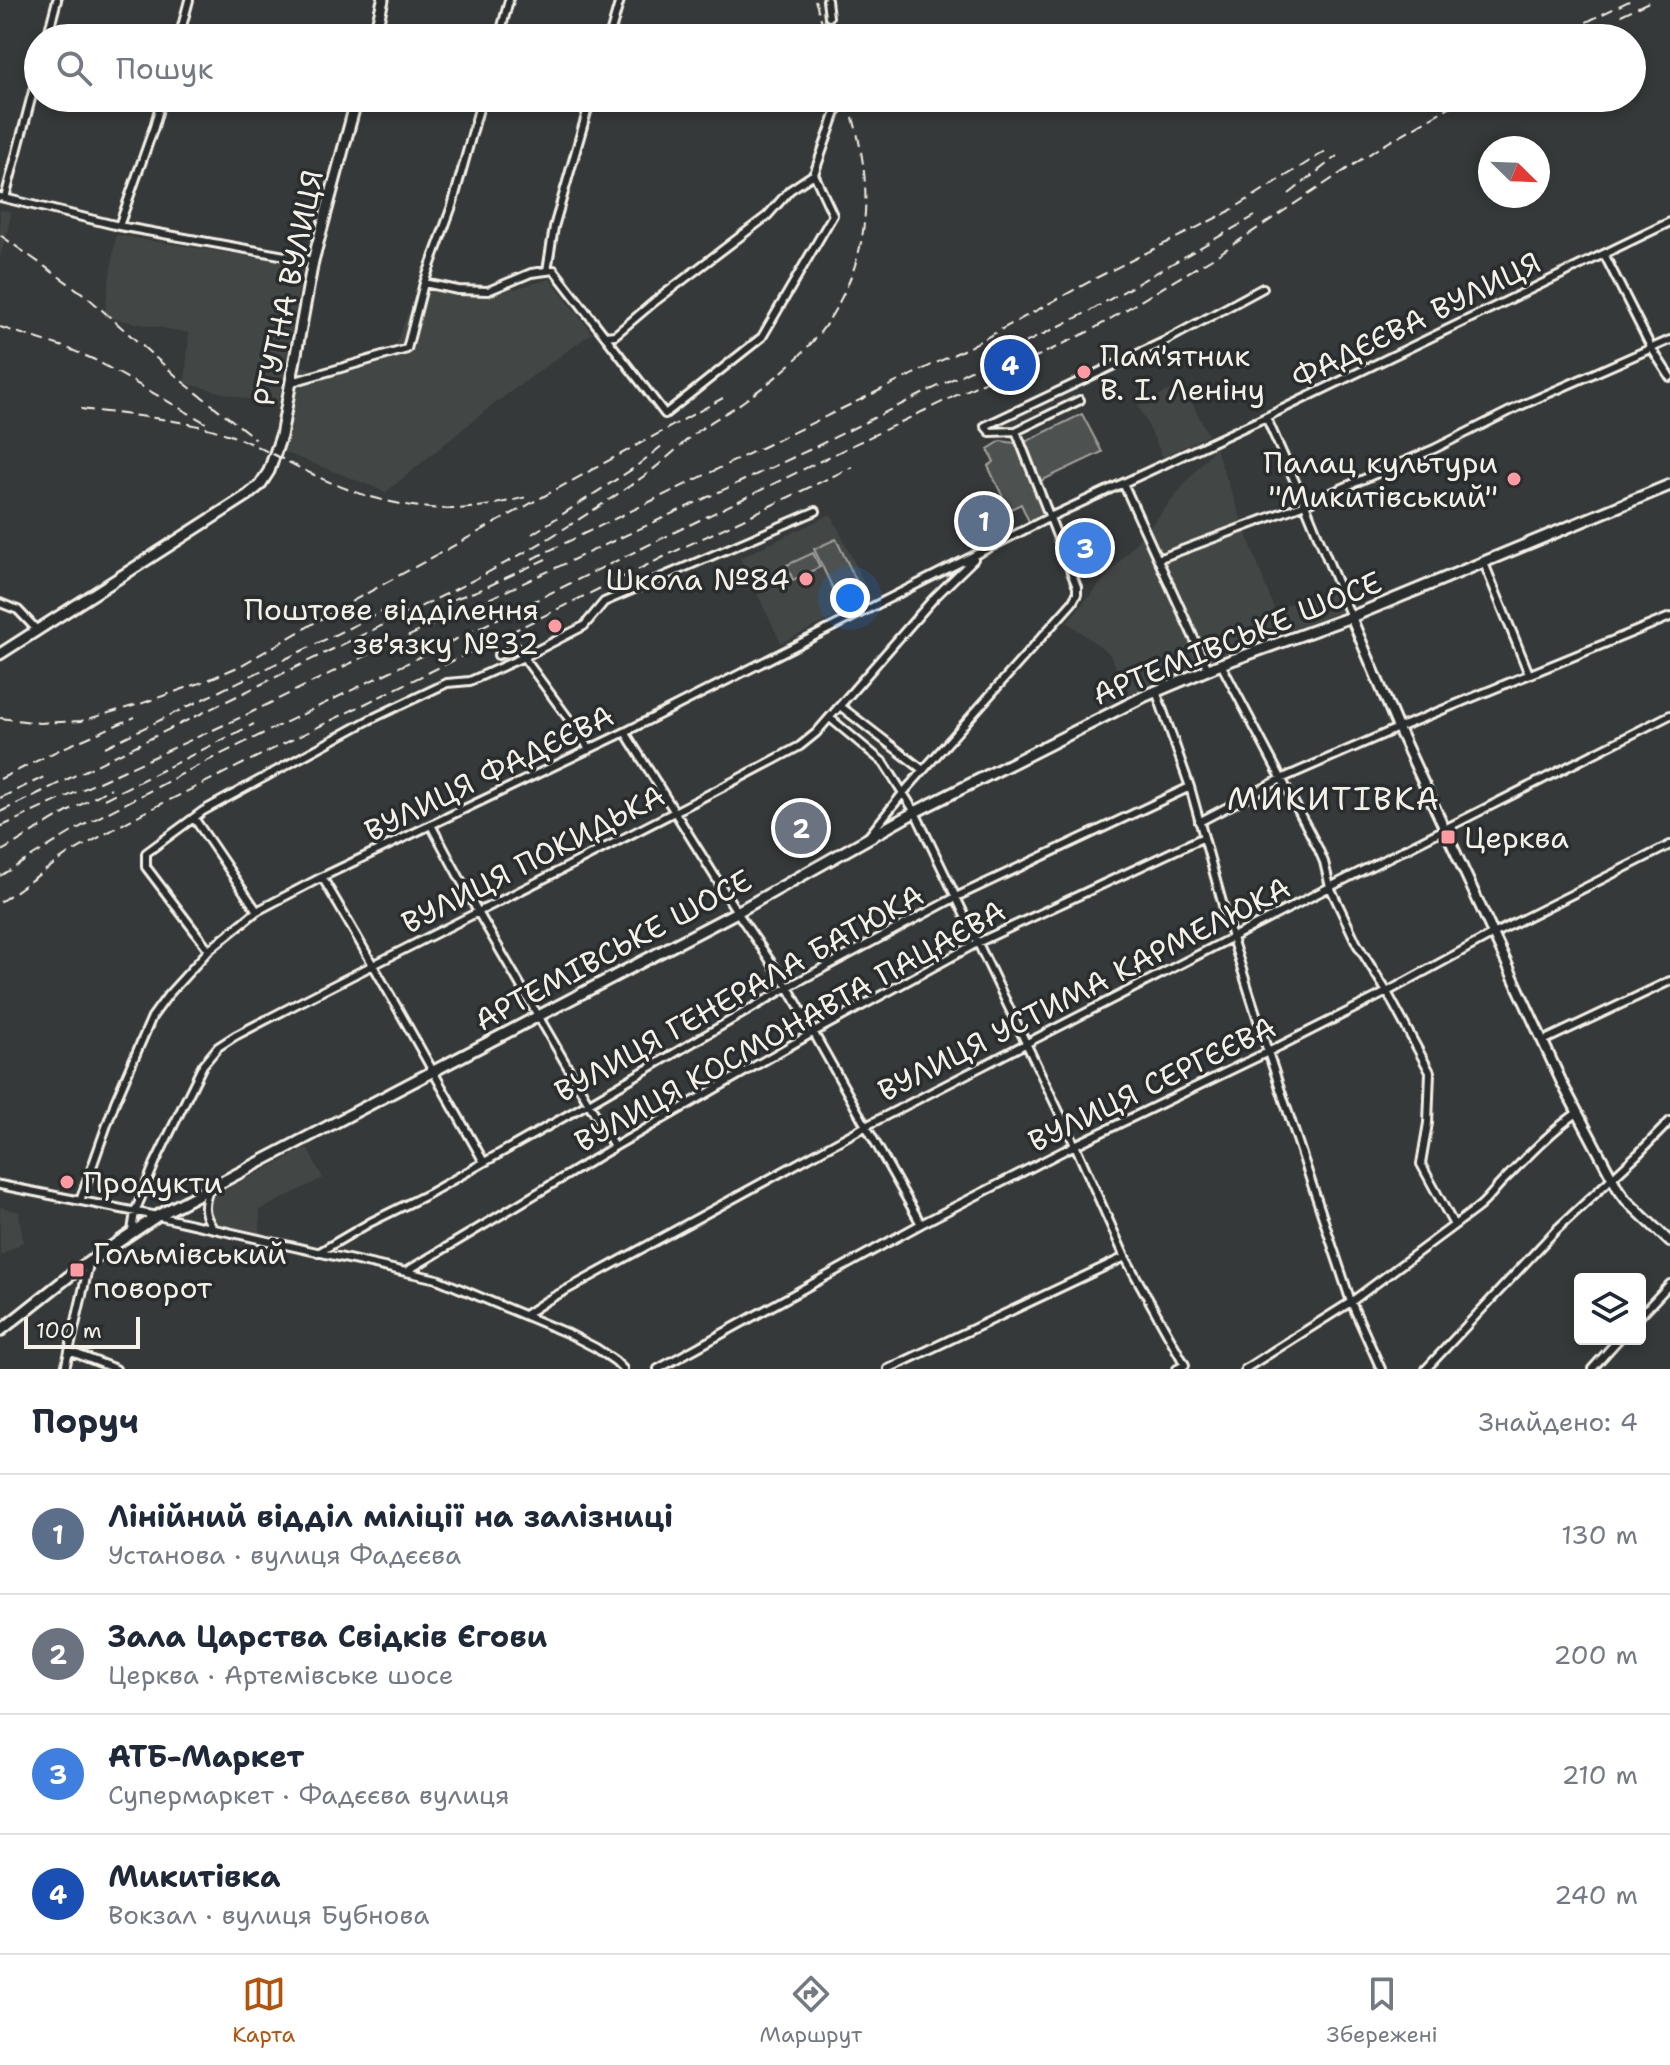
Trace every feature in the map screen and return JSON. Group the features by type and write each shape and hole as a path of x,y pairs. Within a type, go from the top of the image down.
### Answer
{"main road":[{"path":"377,24 383,0"},
{"name":"РТУТНА ВУЛИЦЯ","path":"37,630 248,495 260,485 269,471 276,454 292,382 313,261 353,112"},
{"name":"АРТЕМІВСЬКЕ ШОСЕ","path":"0,1331 90,1260 157,1216 737,912 915,812 1156,691 1351,617 1670,485"},
{"path":"0,654 37,630"}],"street":[{"path":"51,24 57,0"},
{"path":"183,24 189,0"},
{"path":"503,24 509,0"},
{"path":"613,24 620,0"},
{"path":"827,0 829,17"},
{"path":"27,112 2,198 119,226 313,261"},
{"path":"119,226 158,112"},
{"path":"292,382 407,349 424,283 452,206 478,112"},
{"path":"587,112 554,227 550,270 665,414 762,337 833,215 814,174"},
{"path":"605,336 615,335 767,216 790,190 814,174 836,112"},
{"name":"ФАДЄЄВА ВУЛИЦЯ","path":"1050,517 1266,417 1670,222"},
{"path":"1604,254 1652,349 1670,377"},
{"path":"424,283 458,290 488,291 531,273 550,270"},
{"path":"1080,400 1016,431 990,432 985,426 1163,342 1263,288"},
{"path":"1158,559 1305,504 1434,449 1520,406 1670,340"},
{"path":"1266,417 1398,728 1577,1113 1626,1200 1670,1242"},
{"path":"865,841 903,793 1077,594 1077,587 1016,431"},
{"path":"1123,483 1208,669"},
{"path":"209,950 146,867 146,853 194,818 369,720 447,683 470,681 584,626 604,602 816,511"},
{"name":"ВУЛИЦЯ ФАДЄЄВА","path":"80,1201 115,1102 152,1017 209,950 257,911 589,750 1050,517"},
{"name":"ВУЛИЦЯ ПОКИДЬКА","path":"132,1231 135,1212 155,1163 203,1065 218,1047 374,964 677,813 800,746 830,718 934,598 979,554"},
{"path":"1484,563 1529,674"},
{"path":"0,603 18,610 37,630"},
{"path":"1199,822 1281,779 1398,728 1670,617"},
{"path":"498,655 516,647 589,750"},
{"path":"1221,664 1318,848 1330,887 1357,944 1430,1072 1428,1123 1421,1164 1454,1225"},
{"path":"1156,691 1190,787 1268,1052 1351,1302 1381,1369"},
{"path":"840,706 923,770"},
{"name":"ВУЛИЦЯ УСТИМА КАРМЕЛЮКА","path":"525,1315 866,1126 1026,1042 1670,715"},
{"path":"830,718 884,763 915,812 1075,1145 1125,1257 1185,1365 1177,1369"},
{"path":"625,732 737,912 788,987 921,1224"},
{"name":"ВУЛИЦЯ ГЕНЕРАЛА БАТЮКА","path":"318,1253 589,1103 788,987 956,897 1190,787"},
{"path":"194,818 257,911"},
{"path":"431,825 614,1147"},
{"name":"ВУЛИЦЯ КОСМОНАВТА ПАЦАЄВА","path":"407,1271 614,1147 977,943 1204,837"},
{"name":"ВУЛИЦЯ СЕРГЄЄВА","path":"658,1369 921,1224 1387,992 1493,934 1670,845"},
{"path":"322,877 484,1162"},
{"path":"1543,1041 1670,981"},
{"path":"1247,1368 1351,1302 1487,1201 1503,1181 1577,1113"},
{"path":"1426,1369 1536,1251 1670,1121"},
{"path":"0,1185 407,1271 525,1315 596,1348 623,1369"},
{"path":"209,1189 203,1210 213,1228"},
{"path":"888,1369 1125,1257"},
{"path":"65,1369 90,1260"},
{"path":"1646,1310 1670,1284"},
{"path":"1592,1369 1614,1345"},
{"path":"69,1351 116,1369"}],"shaded area":[{"path":"0,210 12,212 0,258"},
{"path":"116,235 303,265 277,407 185,383 189,333 104,317"},
{"path":"550,279 592,333 491,406 386,492 284,452 301,366 331,375 395,346 419,287 482,296"},
{"path":"1183,384 1208,435 1163,457 1138,405"},
{"path":"1082,414 1102,452 1041,481 1025,442"},
{"path":"1001,441 1021,444 1050,517 1031,526 1021,504 1009,510 988,466 994,462 988,449"},
{"path":"1215,447 1274,609 1338,587 1348,609 1218,656 1130,694 1109,653 1067,622"},
{"name":"Школа №84","path":"831,514 872,599 781,643 740,558"},
{"path":"836,539 856,580 834,591 814,549"},
{"path":"813,553 820,567 793,580 787,565"},
{"path":"307,1148 323,1178 260,1210 260,1235 220,1226 214,1221 209,1212 213,1196"},
{"path":"0,1207 19,1212 23,1242 0,1256"}],"railway":[{"path":"815,0 823,24"},
{"path":"1582,24 1631,0"},
{"path":"1621,15 1653,0"},
{"path":"0,812 407,613 546,540 647,474 698,431 782,372 813,341 830,318 855,264 862,237 865,183 851,112"},
{"path":"0,876 82,826 209,760 1090,331 1219,254 1377,149 1441,112"},
{"path":"1223,215 1326,151"},
{"path":"1289,194 1337,156"},
{"path":"532,559 969,347 1098,277 1230,211"},
{"path":"0,827 809,450 1086,313 1255,216"},
{"path":"0,235 85,295 183,382 256,439"},
{"path":"0,327 95,360 206,423"},
{"path":"0,718 39,723 81,721 140,704 240,666 723,398"},
{"path":"81,409 155,418 227,434 346,489 406,505 462,509 531,496"},
{"path":"532,534 634,468 663,445"},
{"path":"0,902 67,855 141,814 852,467"},
{"path":"454,599 546,559"},
{"path":"105,747 400,603"},
{"path":"0,779 135,717"},
{"path":"104,799 254,724"},
{"path":"0,798 44,777"},
{"path":"0,852 111,788"}],"place":[{"name":"Микитівка","path":"1010,365"},
{"name":"Пам'ятник В. І. Леніну","path":"1084,372"},
{"name":"Палац культури \"Микитівський\"","path":"1514,479"},
{"name":"Лінійний відділ міліції на залізниці","path":"984,521"},
{"name":"АТБ-Маркет","path":"1085,548"},
{"name":"Школа №84","path":"806,579"},
{"name":"Поштове відділення зв'язку №32","path":"555,626"},
{"name":"Зала Царства Свідків Єгови","path":"801,828"},
{"name":"Церква","path":"1448,837"},
{"name":"Продукти","path":"67,1182"},
{"name":"Гольмівський поворот","path":"77,1270"}],"district":[{"name":"МИКИТІВКА","path":"1334,798"}]}
